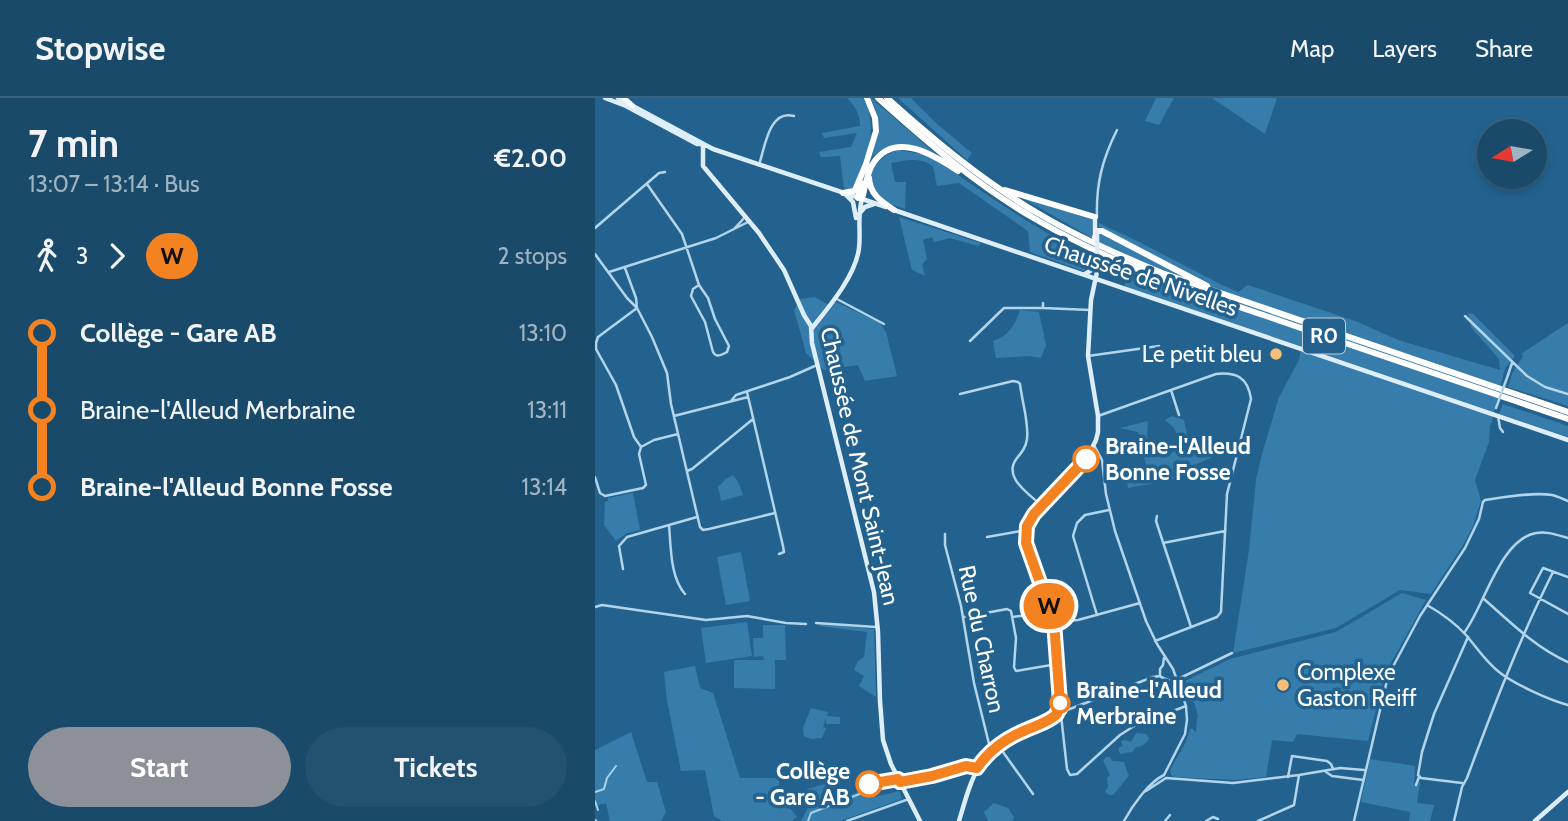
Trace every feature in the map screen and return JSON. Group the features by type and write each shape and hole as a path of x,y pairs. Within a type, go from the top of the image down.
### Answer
{"highway":[{"path":"843,193 854,191 859,182 876,131 875,118 867,98"},
{"name":"R0","path":"878,98 966,172 1036,220 1122,264 1568,419"},
{"name":"R0","path":"887,98 957,157 999,188 1040,215 1085,239 1162,273 1568,412"},
{"path":"893,98 904,113"},
{"path":"860,198 873,163 886,151 906,146 923,150 959,171 966,172"},
{"path":"860,198 866,164"},
{"path":"869,173 874,194 894,210"},
{"path":"999,188 1096,219"},
{"path":"1095,234 1102,231 1116,237 1215,291"}],"main road":[{"name":"Chaussée de Nivelles","path":"605,98 626,106 697,144 703,144"},
{"path":"621,98 633,106"},
{"name":"Chaussée de Nivelles","path":"633,106 703,144 759,165 1496,413 1568,440"},
{"name":"Chaussée de Mont Saint-Jean","path":"703,144 703,164 769,246 812,329 812,343 869,568 878,627 881,729 888,756 921,821"},
{"path":"843,193 851,200 859,226"},
{"path":"855,209 860,198"},
{"path":"812,329 855,264 859,250 860,198"},
{"path":"859,215 865,207 876,204"},
{"path":"959,821 977,768 995,747 1060,713 1054,622 1026,543 1029,522 1041,505 1087,458 1098,432 1088,356 1096,262 1096,219"},
{"path":"1084,275 1093,270 1096,262"},
{"path":"1535,821 1568,792"}],"street":[{"path":"759,165 774,122 786,114 794,116"},
{"path":"1096,219 1097,188 1102,165 1117,130"},
{"path":"595,228 659,173 665,172"},
{"path":"647,184 679,229 699,285 709,300 729,346 727,352 719,355 713,352 706,325 691,296 693,289 699,285"},
{"path":"609,272 733,230 748,219"},
{"path":"595,254 637,308 667,373 699,527 703,530 775,513"},
{"path":"625,268 637,308"},
{"path":"835,298 884,324"},
{"path":"970,341 1004,308 1043,306 1090,310"},
{"path":"637,308 596,336 596,349 616,385 634,437 641,447"},
{"path":"1465,316 1527,376 1545,387 1568,394"},
{"path":"1088,356 1159,346"},
{"path":"1503,432 1496,413 1512,363"},
{"path":"731,401 736,395 790,377 818,364"},
{"path":"1098,416 1216,374 1228,373 1237,376 1245,381 1250,390 1251,399 1229,486 1221,612 1217,617 1155,641"},
{"path":"960,394 1013,381 1020,384 1027,442 1012,466 1012,471 1015,480 1041,505"},
{"path":"1171,390 1179,415"},
{"path":"747,392 784,550 779,554"},
{"path":"674,416 748,397"},
{"path":"687,471 753,419"},
{"path":"595,477 600,493 604,496 643,488 646,485 639,454 641,447 654,440 678,434"},
{"path":"1094,445 1102,460 1109,510 1140,603 1155,641 1171,666 1186,706 1185,734 1163,778 1146,791 1124,821"},
{"path":"1354,821 1388,676 1420,616 1465,548 1485,500 1539,495 1568,500"},
{"path":"1097,615 1073,536 1077,523 1085,515 1109,510"},
{"path":"1157,516 1156,521 1191,627"},
{"path":"623,569 619,549 621,542 627,537 697,517"},
{"path":"669,525 678,587 685,594"},
{"path":"987,537 1027,530"},
{"path":"1163,543 1225,531"},
{"path":"1464,633 1513,545 1533,533 1543,532 1568,538"},
{"name":"Rue du Charron","path":"945,534 945,545 964,617 979,706 989,744 995,747 1033,794"},
{"path":"1568,577 1543,568 1530,593 1568,614"},
{"path":"1454,821 1464,783 1502,684 1553,572"},
{"path":"1484,598 1525,634 1550,653 1568,662"},
{"path":"1054,622 1078,620 1140,603"},
{"path":"1427,605 1464,633 1491,665 1506,677 1568,705"},
{"path":"595,607 706,620 747,616 806,624"},
{"path":"964,617 1007,609 1011,611 1016,638 1016,671 1057,664"},
{"path":"1012,617 1029,615"},
{"path":"816,623 878,627"},
{"path":"1416,785 1422,752 1434,714 1468,637"},
{"path":"1160,674 1164,679 1177,681 1232,653"},
{"path":"1163,654 1160,674 1060,713 1070,775 1077,774 1119,735 1134,726 1186,706"},
{"path":"1163,665 1171,666"},
{"path":"1169,679 1174,673"},
{"path":"1288,777 1291,758 1294,756 1327,761 1333,769"},
{"path":"900,782 966,766 977,768"},
{"path":"1163,778 1233,783 1333,769 1365,771"},
{"path":"1325,771 1332,776 1363,780"},
{"path":"1258,821 1294,805 1299,775"},
{"path":"1419,777 1464,783"},
{"path":"847,821 909,799"},
{"path":"1165,821 1170,815"},
{"path":"1206,821 1213,817 1218,819"}],"shaded area":[{"path":"847,98 863,98 871,131 867,152 855,185 844,189 840,156 821,157 819,152 851,147 857,133 824,138 822,133 860,126 857,111"},
{"path":"871,98 936,154 911,146 896,145 872,157 878,125"},
{"path":"898,98 911,98 972,153 967,160"},
{"path":"1156,98 1174,98 1159,125 1145,121"},
{"path":"1212,98 1277,98 1265,134"},
{"path":"897,150 934,159 1031,223 1092,255 1092,266 1083,271 1030,252 1028,231 959,183 937,186 933,166 923,161 891,163 895,182 906,182 905,209 880,199 871,186 871,172 879,161"},
{"path":"1017,195 1093,218 1092,238"},
{"path":"899,217 981,243 978,246 950,238 934,242 932,237 923,240 927,259 922,265 925,276 912,270"},
{"path":"1099,223 1238,292 1248,285 1358,322 1398,340 1500,370 1499,359 1471,327 1468,314 1472,313 1515,356 1505,368 1490,425 1489,442 1475,480 1481,501 1473,526 1431,594 1400,590 1336,628 1233,653 1249,550 1256,480 1279,397 1299,360 1301,348 1124,287 1126,281 1099,271"},
{"path":"815,297 827,304 836,302 880,323 886,332 897,376 865,381 858,365 824,370 806,353 794,310 800,299"},
{"path":"1020,310 1039,312 1046,345 1041,358 996,358 993,341 1011,329"},
{"path":"1568,323 1568,406 1508,387 1523,356 1521,354"},
{"path":"1503,404 1568,426 1568,437 1499,414"},
{"path":"1172,416 1184,420 1192,445 1215,456 1179,470 1177,479 1128,488 1125,474 1133,470 1137,477 1148,473 1138,432 1120,428 1148,421 1147,437 1164,458 1172,453 1179,439 1174,428 1165,420"},
{"path":"733,475 743,495 721,501 718,487"},
{"path":"633,493 640,530 627,533 616,541 604,525 605,502 608,498"},
{"path":"741,552 750,601 726,605 717,557"},
{"name":"Complexe Gaston Reiff","path":"1402,593 1426,600 1387,670 1368,741 1297,734 1293,742 1272,740 1266,777 1235,780 1171,775 1170,770 1186,742 1190,729 1196,733 1198,716 1183,682 1230,659 1336,632"},
{"path":"747,622 752,656 706,663 701,628"},
{"path":"821,624 874,629 876,697 859,686 864,676 854,670 858,661 864,657 867,632 819,626"},
{"path":"763,625 785,625 786,660 775,660 775,689 734,688 734,660 764,660 763,656 754,657 753,638 763,638"},
{"path":"695,666 700,688 713,693 740,778 779,778 780,795 797,817 792,821 722,821 714,816 705,770 681,771 664,672"},
{"path":"811,708 828,712 827,716 840,717 840,724 826,724 826,718 822,738 811,739 804,736 803,728"},
{"path":"631,732 647,782 657,782 666,812 661,821 610,821 606,803 595,806 595,750"},
{"path":"1136,733 1146,734 1149,738 1147,742 1132,752 1120,754 1118,748 1123,746 1121,741 1131,742"},
{"path":"1110,757 1112,761 1124,762 1129,776 1113,795 1105,792 1110,775 1103,760"},
{"path":"1370,759 1415,766 1414,787 1415,783 1420,782 1417,803 1434,805 1430,821 1409,821 1410,812 1361,802"},
{"path":"832,782 835,795 810,802 807,789"},
{"path":"872,787 875,797 899,791 902,799 840,821 801,821 810,804 831,798 837,800"},
{"path":"994,803 1008,808 1014,817 1012,821 988,821 984,812"}],"waterway":[{"path":"595,792 604,789 607,778 616,766"},
{"path":"808,821 811,813 885,784 896,786"},
{"path":"595,801 598,810"}],"bus line":[{"name":"W","path":"869,784 898,779 900,782 966,766 977,768 989,752 1004,740 1054,718 1057,714 1060,702 1054,622 1028,553 1026,536 1029,522 1041,505 1086,459"}],"place":[{"name":"Le petit bleu","path":"1276,354"},
{"name":"Braine-l'Alleud Bonne Fosse","path":"1086,459"},
{"name":"Complexe Gaston Reiff","path":"1283,685"},
{"name":"Braine-l'Alleud Merbraine","path":"1060,703"},
{"name":"Collège - Gare AB","path":"869,784"}]}
